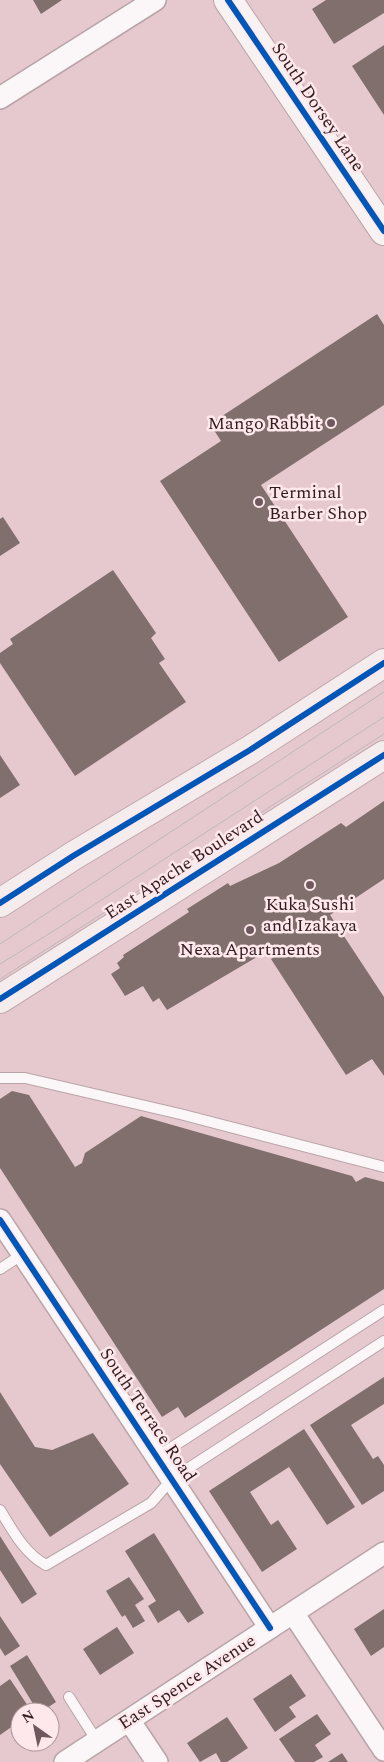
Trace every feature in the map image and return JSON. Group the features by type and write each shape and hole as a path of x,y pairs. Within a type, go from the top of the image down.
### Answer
{"main road":[{"path":"0,903 73,856 250,750 384,663"},
{"name":"East Apache Boulevard","path":"0,999 384,755"}],"street":[{"path":"0,97 155,0"},
{"name":"South Dorsey Lane","path":"228,0 384,231"},
{"name":"South Terrace Road","path":"0,1220 270,1628"},
{"name":"East Spence Avenue","path":"65,1762 384,1553"},
{"path":"293,1613 384,1750"},
{"path":"129,1720 157,1762"}],"lane":[{"path":"0,1078 25,1078 180,1114 384,1167"},
{"path":"0,1269 23,1254"},
{"path":"157,1458 384,1310"},
{"path":"0,1510 26,1550 34,1559 46,1565 151,1503 172,1479 384,1341"},
{"path":"69,1697 97,1741"}],"building":[{"path":"33,0 62,0 41,14"},
{"path":"326,0 384,0 384,13 334,44 312,9"},
{"path":"384,45 384,115 352,66"},
{"path":"377,314 384,325 384,405 261,485 348,617 279,662 160,481 221,441 210,424"},
{"path":"3,517 20,543 0,556 0,519"},
{"path":"113,570 156,633 151,638 165,659 159,663 186,702 75,776 0,663 0,653 13,644 10,639"},
{"path":"0,755 20,785 0,798"},
{"name":"Nexa Apartments","path":"384,801 384,879 330,915 384,997 384,1076 372,1059 346,1075 271,959 277,955 261,945 253,951 257,957 167,1010 159,998 153,1002 143,986 125,996 111,974 120,968 117,963 124,957 123,955 189,912 187,909 228,883 230,886 279,863 341,823 346,827"},
{"path":"12,1091 29,1095 75,1167 82,1163 85,1153 141,1116 352,1176 356,1182 365,1177 384,1182 384,1289 185,1418 178,1407 162,1417 0,1168 0,1099"},
{"path":"384,1377 384,1404 351,1425 373,1459 378,1456 384,1465 384,1491 362,1505 310,1425"},
{"path":"0,1392 35,1447 52,1450 93,1433 129,1484 50,1537 0,1464"},
{"path":"304,1429 355,1507 327,1525 289,1467 250,1492 271,1525 278,1520 297,1549 262,1572 209,1491"},
{"path":"154,1533 204,1613 188,1623 179,1610 158,1623 148,1606 156,1601 125,1551"},
{"path":"0,1536 37,1594 22,1604 0,1570"},
{"path":"129,1577 144,1599 135,1605 145,1621 133,1628 125,1615 122,1617 106,1591"},
{"path":"384,1609 384,1647 371,1656 354,1629"},
{"path":"0,1616 20,1646 5,1656 0,1648"},
{"path":"117,1627 134,1653 100,1675 83,1649"},
{"path":"27,1655 56,1702 32,1702 10,1666"},
{"path":"291,1674 306,1696 289,1707 296,1717 275,1732 253,1699"},
{"path":"10,1679 25,1702 10,1702 10,1728 0,1735 0,1686"},
{"path":"317,1714 331,1734 315,1745 323,1757 314,1762 295,1762 279,1739"},
{"path":"227,1717 248,1748 227,1762 221,1762 216,1753 200,1762 187,1743"},
{"path":"342,1753 348,1762 328,1762"}],"tram line":[{"path":"0,944 384,692"},
{"path":"0,964 384,717"},
{"path":"0,979 384,734"}],"cycle path":[{"path":"228,0 384,231"},
{"path":"0,903 73,856 250,750 384,663"},
{"path":"0,999 384,755"},
{"path":"0,1220 270,1628"}],"place":[{"name":"Mango Rabbit","path":"331,423"},
{"name":"Terminal Barber Shop","path":"259,502"},
{"name":"Kuka Sushi and Izakaya","path":"310,885"},
{"name":"Nexa Apartments","path":"250,930"}]}
